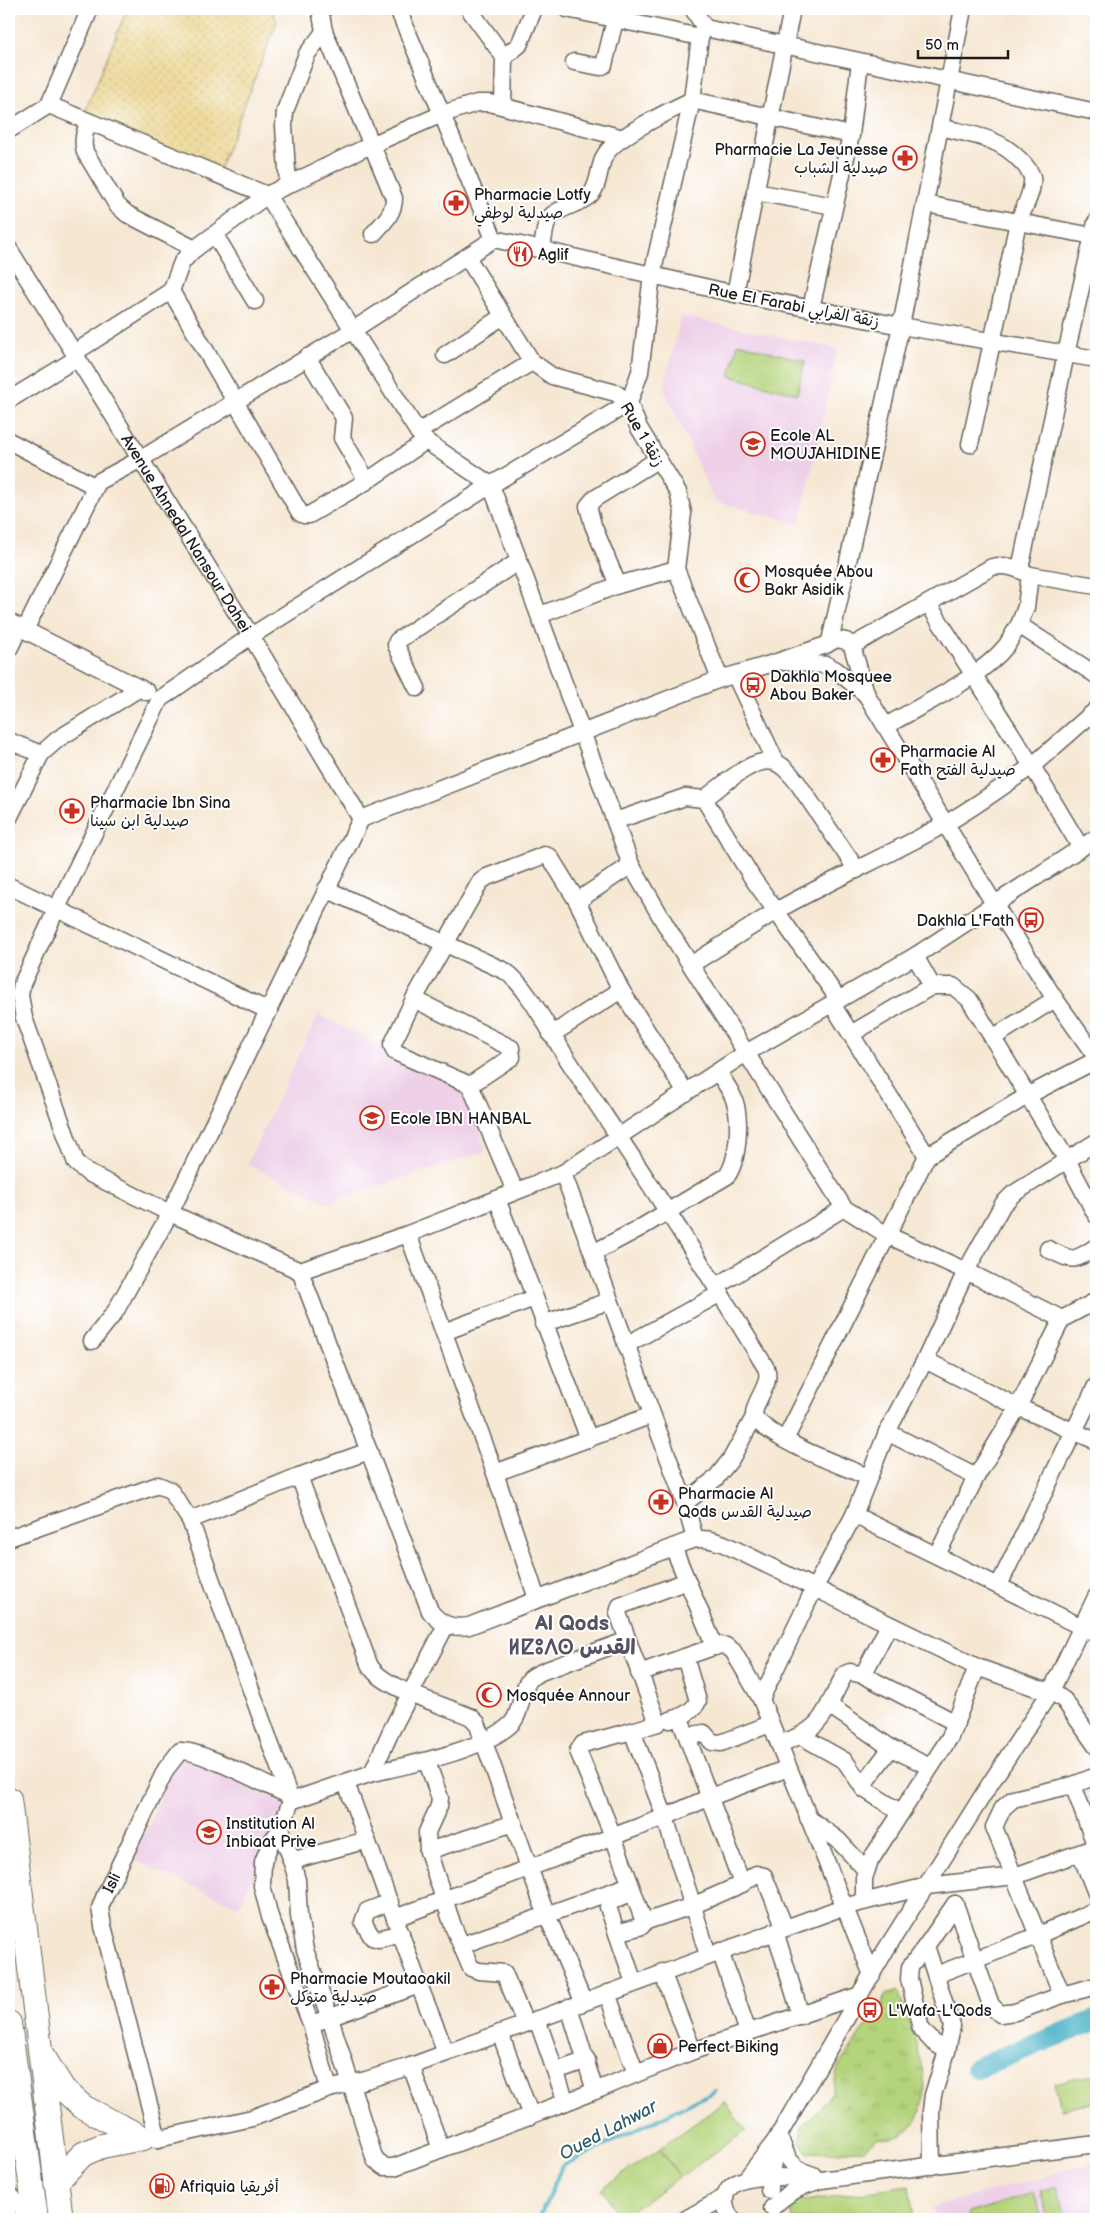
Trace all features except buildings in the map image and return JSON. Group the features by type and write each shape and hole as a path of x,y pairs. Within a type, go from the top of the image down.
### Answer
{"highway":[{"path":"9,1799 61,2219"},
{"path":"9,2023 12,2080 36,2219"},
{"path":"39,2050 63,2089 72,2099 94,2115 151,2138"},
{"path":"56,2182 83,2154 102,2146 151,2138"}],"street":[{"path":"9,130 49,105 90,9"},
{"path":"9,649 18,626 74,534 94,486 102,479 141,459 353,330 494,239 398,9"},
{"path":"469,9 504,57 503,106"},
{"path":"504,57 518,45 534,9"},
{"path":"567,9 615,20 784,46 948,79 1096,112"},
{"path":"693,9 702,33 692,100 652,275 640,372 629,403 491,485 251,636 160,699 56,910 22,984 20,994 24,1018 76,1162 88,1173 170,1213 300,1271 408,1234 563,1173 746,1053 915,956 995,906 1096,838"},
{"path":"735,294 792,9"},
{"path":"777,662 847,668 842,646 840,596 926,204 962,9"},
{"path":"323,10 324,31 394,198 394,208 373,234"},
{"path":"574,62 600,67 604,65 615,20"},
{"path":"288,185 285,151 285,111 307,54 324,31"},
{"path":"812,308 851,134 860,62"},
{"path":"541,250 548,220 555,213 584,200 592,194 604,156 624,138 692,100 851,134"},
{"path":"9,400 172,291 182,262 195,249 215,236 267,195 371,145 442,114 477,103 490,103 624,138"},
{"path":"49,105 267,195 422,436 491,485 631,865 668,929 692,964 844,1208 887,1235 966,1271 1062,1319"},
{"path":"89,122 82,142 85,152 117,205 135,218 195,249"},
{"path":"940,127 997,142 1007,147 1027,166 1032,178 1018,222 970,444"},
{"path":"755,192 834,206"},
{"path":"886,726 974,674 1007,645 1019,625 1026,607 1025,572 1066,354 1095,229 1018,222 926,204"},
{"path":"215,236 255,301"},
{"name":"Rue El Farabi زنقة الفرابي","path":"494,239 735,294 900,326 1096,359"},
{"name":"Avenue Ahnedal Nansour Dahei","path":"9,249 251,636 361,819"},
{"name":"Rue 1 زنقة","path":"467,257 532,362 552,376 616,393 629,403 639,428 678,492 682,505 676,569 727,677 776,762"},
{"path":"172,291 234,402 300,512 304,515 309,515 368,481 422,436 532,362"},
{"path":"445,355 504,316"},
{"path":"307,357 344,418 345,429 342,438 368,481"},
{"path":"9,441 18,448 94,486"},
{"path":"618,585 593,525 588,506 594,499 657,460"},
{"path":"417,688 396,645 397,641 519,561"},
{"path":"867,696 831,668 823,655 868,636 992,567 1003,565 1025,572 1096,586"},
{"path":"540,616 618,585 676,569"},
{"path":"928,604 1032,766 1080,848"},
{"path":"1019,625 1096,675"},
{"path":"18,626 160,699"},
{"path":"92,1341 115,1312 170,1213 361,819 727,677 842,646"},
{"path":"786,1440 927,1156 1027,1096 1096,1058 995,906 867,696 842,646"},
{"path":"9,818 41,754 58,739 140,688"},
{"path":"692,964 810,892 945,824 1032,766 1093,718"},
{"path":"9,741 41,754"},
{"path":"615,821 686,797 704,799 753,764 765,760 776,762 788,770 857,870"},
{"path":"704,799 753,879 835,1002 851,1034 927,1156"},
{"path":"515,1191 470,1085 395,1052 392,1045 444,944 483,879 541,855 550,857 577,901 621,990 686,1093"},
{"path":"577,901 631,865"},
{"path":"9,886 269,1011"},
{"path":"326,889 512,976 519,982 551,1035 719,1290 768,1372 768,1378 755,1408 754,1416 731,1459 716,1478 685,1503"},
{"path":"915,956 932,986"},
{"path":"851,1034 932,986 953,986 964,994 994,1037 1027,1096 1067,1160 1096,1215"},
{"path":"551,1035 621,990"},
{"path":"414,999 512,1048 512,1057 470,1085"},
{"path":"994,1037 1055,999"},
{"path":"594,1253 727,1176 732,1168 738,1140 736,1109 729,1089 718,1072"},
{"path":"761,1699 814,1589 854,1515 887,1432 926,1360 966,1271 1008,1197 1096,1142"},
{"path":"563,1173 685,1503 695,1539"},
{"path":"497,1199 589,1439"},
{"path":"626,1345 719,1290 844,1208"},
{"path":"408,1234 495,1473 538,1599"},
{"path":"1048,1249 1073,1260 1096,1247"},
{"path":"300,1271 430,1611 446,1625 454,1627 469,1626 672,1547 695,1539 708,1539 724,1544 977,1667 1039,1690 1051,1691 1064,1700 1096,1746"},
{"path":"444,1332 534,1298"},
{"path":"544,1324 609,1300"},
{"path":"937,1555 976,1477 1018,1407 1062,1319 1096,1301"},
{"path":"926,1360 1018,1407 1096,1441"},
{"path":"999,1585 1096,1386"},
{"path":"495,1473 652,1415"},
{"path":"754,1416 761,1425 786,1440 868,1477"},
{"path":"887,1432 976,1477"},
{"path":"190,1520 299,1476 369,1451"},
{"path":"299,1476 371,1668 380,1678 473,1718 480,1727 483,1741 531,1867 576,2004 587,2060 596,2091"},
{"path":"9,1538 158,1485 170,1490 190,1520 290,1798 280,1830 271,1842 263,1862 262,1886 270,1917 311,2024 329,2088"},
{"path":"854,1515 1089,1631"},
{"path":"672,1547 715,1647"},
{"path":"658,1723 618,1613 620,1606 687,1581"},
{"path":"759,2181 778,2137 872,1975 988,1786 1089,1631 1096,1597"},
{"path":"372,1773 391,1731 446,1625"},
{"path":"863,1675 890,1625"},
{"path":"290,1798 346,1783 372,1773 427,1762 483,1741 507,1727 516,1718 527,1683 531,1678 546,1670 628,1640"},
{"path":"639,1673 715,1647 726,1646 734,1651 761,1699 843,1907 872,1975"},
{"path":"644,1922 578,1753 578,1748 583,1744 680,1718 697,1705 698,1701 685,1657"},
{"path":"864,1901 866,1870 900,1812 950,1738 977,1667"},
{"path":"779,1744 801,1736 818,1725 845,1674 850,1672 863,1675 956,1723"},
{"path":"829,1705 891,1748 930,1767"},
{"path":"680,1718 708,1798 742,1884"},
{"path":"687,1736 704,1733 712,1742 720,1743 770,1724"},
{"path":"632,1730 665,1817 692,1906 748,2032"},
{"path":"801,1736 845,1761 869,1793 900,1812"},
{"path":"862,1786 891,1748"},
{"name":"Isli","path":"151,2138 103,1926 100,1908 105,1895 166,1769 180,1752 185,1751 211,1760 290,1798"},
{"path":"427,1762 440,1798 439,1806 427,1832 428,1852 462,1946 471,1968 504,1973 556,2070 566,2102"},
{"path":"390,1902 367,1911 364,1922 372,1937 379,1939 398,1925 444,1900 665,1817 708,1798 788,1768"},
{"path":"1062,1995 1015,1876 994,1831 996,1820 1003,1808 1013,1799 1073,1785 1096,1776"},
{"path":"346,1783 419,1985 446,2052"},
{"path":"151,2138 252,2118 329,2088 366,2080 411,2066 662,1972 843,1907 927,1886 1015,1876 1096,1847 1073,1785"},
{"path":"808,1818 838,1840 866,1870"},
{"path":"428,1852 514,1823"},
{"path":"280,1830 297,1880 299,1916 305,1950 330,2018 375,2160 384,2167 394,2167 531,2116 693,2051 860,1995"},
{"path":"291,1861 367,1840"},
{"path":"1080,1853 1096,1893"},
{"path":"617,1933 642,1926 644,1922 692,1906 742,1884 756,1874 764,1876 780,1930 800,2016"},
{"path":"462,1946 547,1914 632,1888"},
{"path":"632,1888 608,1904 634,1983"},
{"path":"947,2051 933,2042 921,2029 909,1980 910,1967 955,1904 991,2005 1000,2014 1015,2012 1062,1995 1096,1986"},
{"path":"936,1975 1039,1935 1096,1910"},
{"path":"926,1946 952,2026 947,2051 933,2096 931,2111 932,2166"},
{"path":"662,1972 693,2051"},
{"path":"311,2024 419,1985"},
{"path":"607,1993 636,2074"},
{"path":"500,2033 531,2116"},
{"path":"556,2070 587,2060"},
{"path":"411,2066 441,2149"},
{"path":"778,2137 794,2167 824,2180"},
{"path":"759,2181 775,2156 778,2137"},
{"path":"686,2219 725,2197 733,2184 759,2181 824,2180 1096,2144"},
{"path":"768,2214 784,2195 804,2185 824,2180"},
{"path":"759,2181 772,2202 768,2214"},
{"path":"9,2194 32,2219"},
{"path":"725,2197 726,2219"}],"shaded area":[{"name":"Ecole AL MOUJAHIDINE","path":"681,316 838,349 800,524 714,501 664,388"},
{"name":"Ecole IBN HANBAL","path":"318,1015 464,1086 486,1151 328,1203 247,1164"},
{"name":"Institution Al Inbiaat Prive","path":"179,1757 285,1804 239,1907 133,1860"},
{"path":"1096,2162 1096,2219 936,2219 933,2207"}],"green space":[{"path":"738,343 805,361 797,394 730,376"},
{"path":"898,1991 910,2022 920,2060 923,2097 920,2114 905,2134 893,2138 878,2137 864,2149 829,2153 809,2152 799,2141 802,2126 832,2092 838,2067 862,2031 882,2010 885,1995"},
{"path":"1096,2074 1096,2102 1061,2110 1055,2083"},
{"path":"725,2102 746,2131 680,2177 660,2148"},
{"path":"659,2149 680,2177 621,2218 601,2189"},
{"path":"909,2186 914,2219 793,2219 790,2203"},
{"path":"1057,2187 1066,2217 1048,2219 1040,2192"},
{"path":"1034,2193 1042,2219 970,2219 968,2213"}],"sand":[{"path":"127,9 271,9 277,22 219,170 84,114"}],"waterway":[{"path":"976,2068 1096,2020"},
{"name":"Oued Lahwar","path":"539,2219 562,2166 716,2091"}],"place":[{"name":"Pharmacie La Jeunesse صيدلية الشباب","path":"905,158"},
{"name":"Pharmacie Lotfy صيدلية لوطفي","path":"456,203"},
{"name":"Aglif","path":"520,254"},
{"name":"Ecole AL MOUJAHIDINE","path":"753,444"},
{"name":"Mosquée Abou Bakr Asidik","path":"747,580"},
{"name":"Dakhla Mosquee Abou Baker","path":"753,685"},
{"name":"Pharmacie Al Fath صيدلية الفتح","path":"883,760"},
{"name":"Pharmacie Ibn Sina صيدلية ابن سينا","path":"72,811"},
{"name":"Dakhla L'Fath","path":"1031,920"},
{"name":"Ecole IBN HANBAL","path":"372,1118"},
{"name":"Pharmacie Al Qods صيدلية القدس","path":"661,1502"},
{"name":"Mosquée Annour","path":"489,1695"},
{"name":"Institution Al Inbiaat Prive","path":"209,1832"},
{"name":"Pharmacie Moutaoakil صيدلية متوكل","path":"272,1987"},
{"name":"L'Wafa-L'Qods","path":"870,2010"},
{"name":"Perfect Biking","path":"660,2046"},
{"name":"Afriquia أفريقيا","path":"162,2186"}],"district":[{"name":"Al Qods ⵍⵇⵓⴷⵙ القدس","path":"572,1635"}]}
